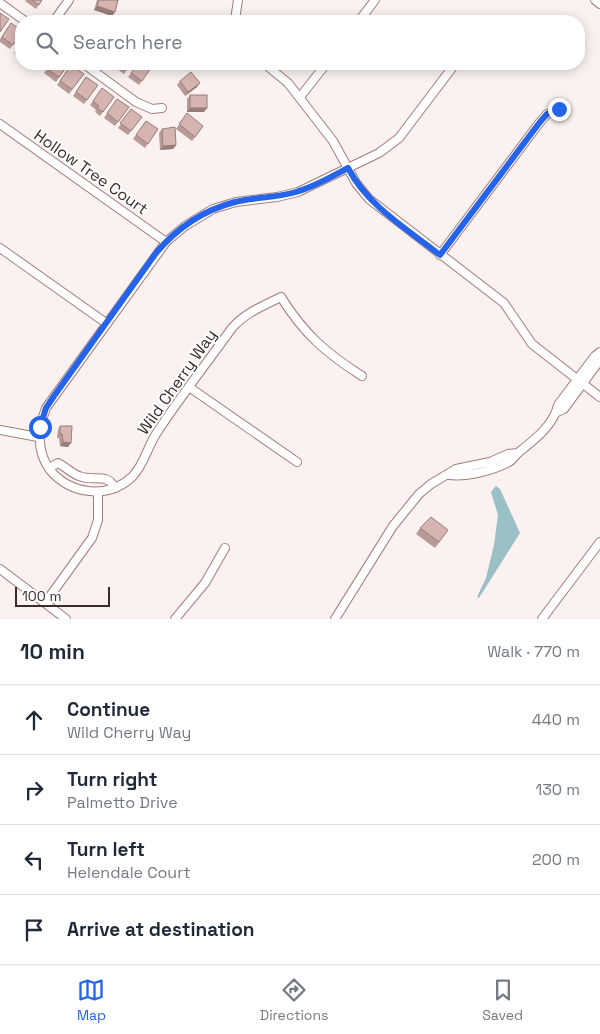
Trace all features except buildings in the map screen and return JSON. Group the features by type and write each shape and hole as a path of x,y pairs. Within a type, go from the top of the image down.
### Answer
{"street":[{"path":"58,15 69,0"},
{"path":"236,15 238,0"},
{"path":"364,15 375,0"},
{"path":"595,0 600,4"},
{"path":"0,3 17,15"},
{"path":"92,70 136,102 152,109 162,108"},
{"path":"272,70 288,83 333,141 356,183 369,199 504,303 532,344 600,397"},
{"path":"300,98 321,70"},
{"path":"0,430 38,437 46,408 166,242 185,226 214,209 236,202 278,197 298,192 379,153 393,143 450,70"},
{"path":"440,255 540,122 547,114 559,109"},
{"name":"Hollow Tree Court","path":"0,124 166,242"},
{"path":"0,248 106,323"},
{"name":"Wild Cherry Way","path":"38,437 43,456 49,468 63,482 89,491 98,492 115,488 137,471 157,433 237,322 253,311 281,298 290,312 325,351 362,376"},
{"path":"580,382 595,356 600,352"},
{"path":"335,619 388,534 409,505 431,484 449,475 456,469 490,462 508,454 518,453 536,438 557,412 558,405 600,360"},
{"path":"189,387 297,462"},
{"path":"49,468 58,463 85,478 108,479 112,481 115,488"},
{"path":"45,603 92,538 98,520 98,492"},
{"path":"543,619 600,542"},
{"path":"175,619 205,583 226,548"},
{"path":"0,569 66,619"}],"water":[{"path":"496,486 500,489 520,533 479,598 477,597 486,578 494,545 498,515 491,492"}],"route":[{"path":"40,427 46,408 156,253 174,235 198,217 214,209 236,202 278,197 298,192 348,168 356,183 369,199 440,255 540,122 547,114 559,109"}]}
